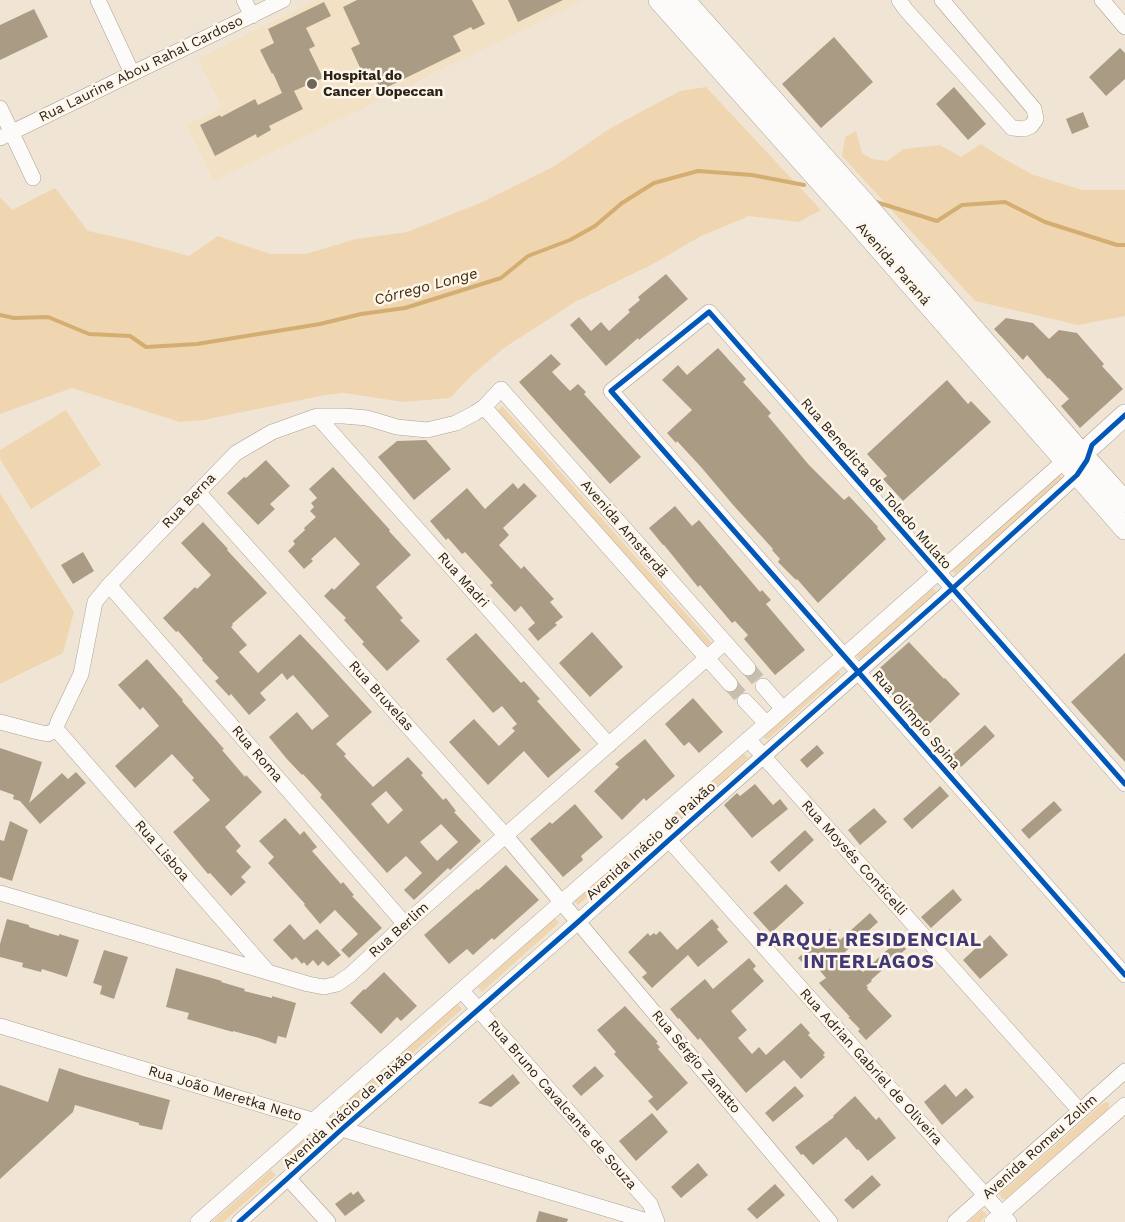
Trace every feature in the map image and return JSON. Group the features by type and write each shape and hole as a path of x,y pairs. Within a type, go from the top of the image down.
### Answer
{"main road":[{"name":"Avenida Paraná","path":"659,0 857,222 1079,458 1125,502"},
{"name":"Avenida Paraná","path":"684,0 868,207 1079,458 1125,529"},
{"path":"1079,458 1125,415"}],"street":[{"path":"98,0 132,73"},
{"path":"244,0 252,16"},
{"name":"Rua Laurine Abou Rahal Cardoso","path":"6,136 283,0"},
{"path":"899,0 1012,128 1024,129 1031,126 1036,119 1034,109 942,0"},
{"path":"1102,0 1125,26"},
{"path":"0,108 6,136 33,178"},
{"name":"Rua Benedicta de Toledo Mulato","path":"611,391 709,312 1125,784"},
{"name":"Rua Berna","path":"56,729 81,674 95,602 109,585 236,453 272,432 317,416 367,418 397,427 427,430 456,423 484,407 501,389"},
{"name":"Avenida Amsterdã","path":"501,389 748,668"},
{"name":"Rua Olímpio Spina","path":"611,391 1125,975"},
{"name":"Avenida Amsterdã","path":"484,407 730,684"},
{"name":"Rua Madri","path":"317,416 609,745"},
{"name":"Avenida Inácio de Paixão","path":"198,1222 938,572 1079,458"},
{"name":"Avenida Inácio de Paixão","path":"239,1222 953,588 1079,458"},
{"name":"Rua Bruxelas","path":"198,492 505,835 562,902"},
{"name":"Rua Roma","path":"109,585 405,924"},
{"name":"Rua Berlim","path":"0,893 308,984 324,987 337,984 350,975 505,835 724,643"},
{"path":"763,686 783,709"},
{"path":"745,701 766,724"},
{"path":"0,722 48,734 56,729"},
{"name":"Rua Lisboa","path":"56,729 268,972"},
{"name":"Rua Moysés Conticelli","path":"748,739 1080,1111"},
{"name":"Rua Adrian Gabriel de Oliveira","path":"653,822 985,1195 1001,1219"},
{"name":"Rua Sérgio Zanatto","path":"562,902 830,1222"},
{"name":"Rua Bruno Cavalcante de Souza","path":"462,991 650,1204 657,1222"},
{"name":"Rua João Meretka Neto","path":"0,1026 650,1222"},
{"name":"Avenida Romeu Zolim","path":"955,1222 1125,1071"},
{"path":"1113,1082 1125,1095"},
{"name":"Avenida Romeu Zolim","path":"1001,1219 1125,1105"},
{"path":"288,1178 328,1222"}],"shaded area":[{"name":"Hospital do Cancer Uopeccan","path":"316,0 584,0 214,181 186,125 222,108 198,59"},
{"path":"706,87 821,210 799,222 749,216 701,236 651,265 575,302 504,348 471,376 450,398 403,402 344,393 325,395 204,420 180,422 72,388 0,414 0,197 12,210 55,188 88,231 189,256 218,236 271,254 306,254 356,239 407,232 480,203 553,167 609,129 680,91"},
{"path":"856,131 862,153 872,159 888,161 903,149 940,145 961,157 981,144 1034,175 1082,190 1125,190 1125,316 1078,325 975,301 842,156 845,137"},
{"path":"502,406 712,643 707,647 497,411"},
{"path":"66,410 101,465 31,509 0,459 0,450"},
{"path":"1059,474 1063,479 955,574 950,569"},
{"path":"0,493 74,612 63,653 0,684"},
{"path":"933,588 937,593 860,660 856,655"},
{"path":"837,669 841,674 768,739 765,739 763,734"},
{"path":"743,752 748,758 673,825 668,819"},
{"path":"651,833 656,840 578,905 573,900"},
{"path":"555,918 559,923 482,992 478,987"},
{"path":"457,1003 462,1009 340,1118 336,1112"},
{"path":"1106,1102 1109,1103 1109,1109 1006,1199 1002,1199 1001,1193"},
{"path":"317,1129 322,1134 292,1160 287,1155"},
{"path":"271,1170 276,1175 223,1222 212,1222"},
{"path":"982,1210 986,1213 986,1216 980,1222 968,1222"}],"building":[{"path":"357,0 472,0 485,24 473,30 471,27 453,36 461,51 381,90 370,68 362,72 351,48 360,44 343,7"},
{"path":"508,0 563,0 518,22"},
{"path":"324,2 331,16 306,28 315,46 309,49 323,78 294,91 303,109 269,126 271,130 257,138 256,134 215,156 200,125 220,115 221,117 255,99 258,105 282,93 260,50 274,43 268,29"},
{"path":"34,9 48,37 0,60 0,25"},
{"path":"834,37 873,82 821,128 782,84"},
{"path":"1120,48 1125,53 1125,79 1106,96 1089,77"},
{"path":"954,87 986,124 968,140 936,104"},
{"path":"1083,112 1089,127 1072,134 1066,119"},
{"path":"666,274 688,299 606,366 570,325 579,317 591,331 601,322 609,331 630,312 628,310 640,300 638,297"},
{"path":"1006,318 1033,323 1049,339 1059,330 1077,333 1104,364 1102,366 1123,389 1080,428 1061,406 1069,399 1027,355 1023,360 994,329"},
{"path":"718,348 746,379 743,382 771,413 768,416 809,465 844,500 849,496 878,527 886,539 818,603 797,579 778,562 780,559 773,549 701,467 667,433 692,410 662,380 678,365 687,375"},
{"path":"551,354 561,364 552,372 570,391 578,384 586,392 584,394 641,457 610,484 519,382"},
{"path":"947,380 968,404 971,401 991,422 903,501 883,479 887,476 867,454"},
{"path":"426,440 451,469 414,500 378,457 397,441"},
{"path":"266,460 290,486 270,504 275,509 258,525 227,493"},
{"path":"333,467 411,555 376,587 403,618 400,620 420,641 387,671 362,644 364,642 344,620 346,618 324,596 332,588 334,590 360,564 335,537 311,559 313,561 304,569 288,551 295,544 293,541 316,517 310,511 314,507 311,503 317,498 309,489"},
{"path":"513,483 518,489 524,483 537,496 503,528 509,535 499,545 521,569 524,566 554,599 550,602 563,617 555,623 557,625 538,641 528,629 535,623 521,606 515,612 490,585 493,583 465,552 462,554 448,538 446,540 430,521 467,488 485,509"},
{"path":"675,506 692,526 699,520 760,592 762,590 771,600 766,604 805,650 775,675 744,639 748,635 735,621 732,623 700,585 698,587 649,528"},
{"path":"203,522 267,593 231,627 247,645 239,652 258,673 300,634 372,712 336,744 346,754 344,756 373,787 408,757 423,773 421,775 443,800 446,798 456,811 454,812 481,841 450,870 448,868 414,900 404,890 422,873 406,856 387,873 320,797 322,795 286,758 269,737 297,712 312,730 329,716 293,675 287,680 282,673 260,693 266,700 249,715 231,694 229,696 215,681 219,678 178,631 176,632 163,618 195,587 197,589 211,575 181,543","holes":["386,791 403,810 388,824 371,804","441,824 458,842 437,861 420,842"]},
{"path":"83,552 94,571 73,584 61,565"},
{"path":"592,632 623,667 590,697 559,663"},
{"path":"476,633 521,683 524,681 540,699 537,701 581,750 548,778 524,751 488,785 449,742 474,719 499,746 515,731 512,728 517,724 502,706 493,713 446,659"},
{"path":"909,642 960,694 927,726 906,704 904,707 873,674"},
{"path":"1125,653 1125,762 1071,702"},
{"path":"147,659 224,749 222,750 245,777 246,775 262,792 225,827 241,846 236,851 251,867 241,877 246,882 231,896 210,873 208,874 173,832 210,800 192,780 194,778 172,754 135,788 115,766 159,726 143,707 140,710 118,685"},
{"path":"693,698 723,732 699,753 689,742 684,746 665,724"},
{"path":"985,725 995,736 961,767 951,756"},
{"path":"645,739 675,776 646,801 644,798 622,820 594,791 619,767 615,764"},
{"path":"817,745 824,753 807,768 800,760"},
{"path":"0,748 42,762 29,803 62,773 68,779 76,772 86,783 40,824 20,801 13,799 14,795 0,790"},
{"path":"755,784 773,805 780,799 788,809 752,838 724,805 737,793 740,796"},
{"path":"940,786 949,796 912,829 903,819"},
{"path":"1054,801 1062,810 1029,839 1021,830"},
{"path":"575,804 603,837 581,856 583,860 563,877 530,839 550,822 552,824"},
{"path":"874,808 887,822 860,845 848,830"},
{"path":"285,818 300,835 304,831 317,847 312,851 341,884 343,882 354,895 352,896 382,928 349,958 341,950 358,934 335,910 320,924 305,904 268,863 274,857 259,841"},
{"path":"10,821 28,830 12,881 0,877 0,840 4,841"},
{"path":"805,830 814,840 779,872 770,862"},
{"path":"506,865 539,900 494,940 492,938 473,955 467,949 449,964 424,935"},
{"path":"786,884 804,903 771,933 753,913"},
{"path":"953,889 962,900 931,928 921,917"},
{"path":"870,913 878,922 845,952 863,972 898,940 906,949 866,986 892,1016 866,1040 858,1031 860,1029 819,983 826,978 812,961 806,966 798,958 830,929 840,940"},
{"path":"7,919 59,936 59,934 79,940 67,977 42,969 41,972 22,967 23,963 0,957 0,944"},
{"path":"712,919 719,927 717,929 728,942 698,967 688,955 652,988 642,977 647,973 628,952 648,933 650,936 654,933 656,935 660,931 677,950"},
{"path":"290,924 304,940 317,929 341,955 328,966 323,961 318,966 313,960 307,966 304,962 302,964 296,957 292,960 273,940"},
{"path":"990,935 1008,955 980,979 963,960"},
{"path":"104,950 128,957 114,999 100,994 102,986 93,983"},
{"path":"749,958 756,966 753,969 764,981 731,1011 747,1030 738,1038 752,1054 759,1047 766,1055 801,1023 810,1033 808,1035 825,1053 823,1055 825,1057 801,1079 784,1060 746,1093 700,1038 698,1040 670,1009 705,979 713,989"},
{"path":"176,968 222,981 245,989 244,991 296,1003 286,1038 278,1036 276,1044 187,1019 189,1013 166,1007"},
{"path":"384,972 417,1006 401,1021 397,1017 381,1034 350,1003"},
{"path":"625,1006 658,1042 656,1043 660,1047 658,1049 688,1083 657,1111 648,1101 653,1097 614,1054 616,1052 597,1030"},
{"path":"595,1066 604,1076 581,1096 572,1086"},
{"path":"59,1068 170,1100 162,1130 139,1125 139,1123 75,1105 73,1112 0,1179 0,1085 48,1102"},
{"path":"513,1074 520,1083 491,1107 478,1103"},
{"path":"945,1084 956,1097 966,1088 974,1097 942,1125 924,1102"},
{"path":"795,1086 804,1096 773,1122 765,1113"},
{"path":"855,1096 876,1120 879,1117 896,1138 868,1161 846,1137 813,1165 795,1147 834,1117"},
{"path":"652,1113 668,1132 636,1161 619,1141"},
{"path":"698,1163 708,1175 681,1198 671,1187"},
{"path":"872,1175 881,1185 853,1209 844,1200"},
{"path":"775,1184 785,1195 757,1219 747,1209"},
{"path":"358,1191 365,1201 345,1216 335,1204 351,1192 353,1195"},
{"path":"539,1211 568,1219 567,1222 536,1222"}],"waterway":[{"name":"Córrego Longe","path":"0,315 14,318 48,317 89,334 130,336 146,347 197,344 320,324 361,314 405,308 501,278 528,256 570,240 595,226 622,203 654,183 698,171 752,175 804,185"},
{"name":"Córrego Longe","path":"876,202 937,221 962,205 1005,202 1045,222 1117,245 1125,245"}],"tunnel":[{"path":"748,668 763,686"},
{"path":"730,684 745,701"}],"cycle path":[{"path":"1125,784 709,312 611,391 1125,975"},
{"path":"239,1222 953,588 1077,475 1087,460 1092,445 1125,415"}],"place":[{"name":"Hospital do Cancer Uopeccan","path":"312,84"}],"district":[{"name":"PARQUE RESIDENCIAL INTERLAGOS","path":"869,951"}]}
